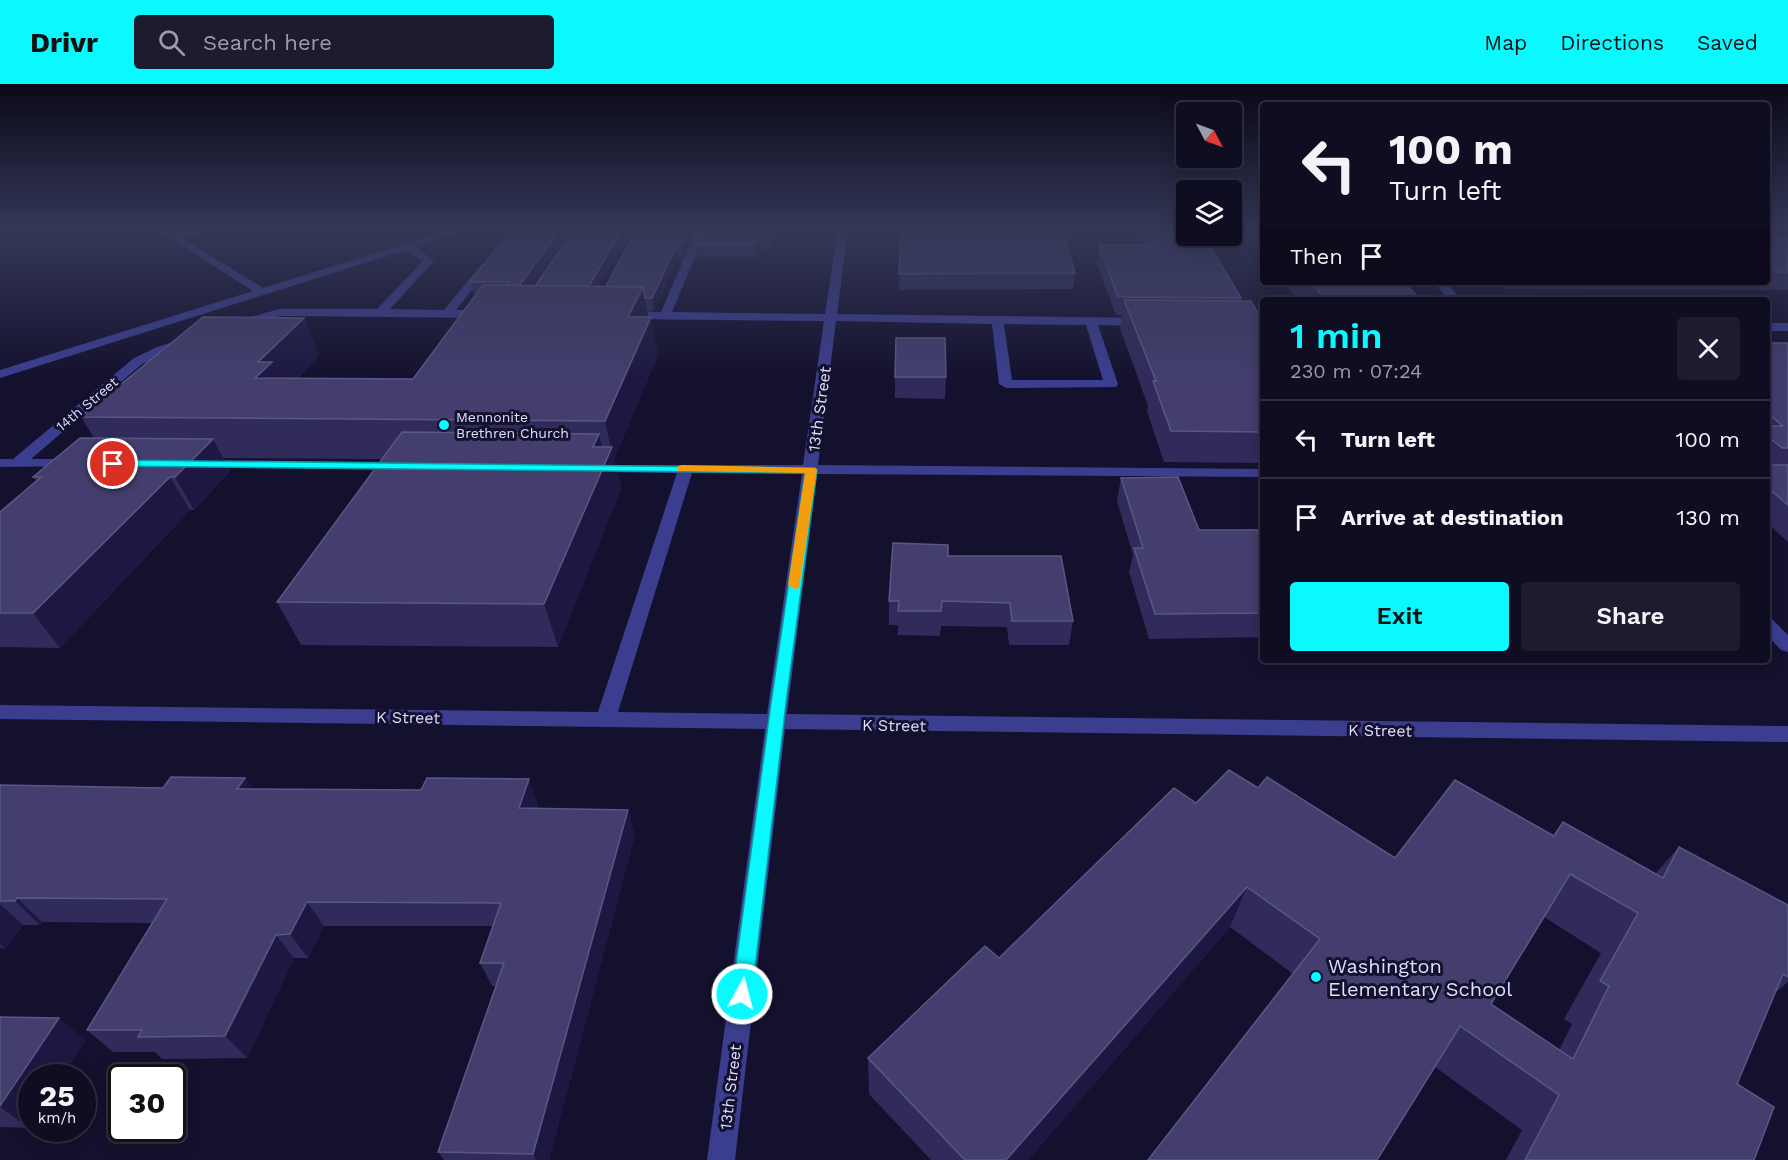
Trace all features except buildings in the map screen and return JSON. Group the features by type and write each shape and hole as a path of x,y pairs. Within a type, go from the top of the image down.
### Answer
{"street":[{"path":"240,278 262,292"},
{"path":"0,374 307,278"},
{"path":"380,313 413,278"},
{"path":"447,314 476,278"},
{"path":"665,316 681,278"},
{"name":"13th Street","path":"721,1160 776,723 836,278"},
{"path":"1442,285 1453,297"},
{"path":"224,330 279,313 499,314"},
{"path":"612,315 1160,322"},
{"path":"997,320 1006,384 1111,384 1091,321"},
{"path":"1770,327 1788,327"},
{"name":"14th Street","path":"17,463 138,361 160,350 203,336"},
{"path":"0,463 89,463"},
{"path":"184,464 411,466"},
{"path":"578,468 1260,473"},
{"path":"606,719 686,469"},
{"path":"1770,627 1788,646"},
{"name":"K Street","path":"0,712 1788,734"}],"slow traffic":[{"path":"682,469 811,470 795,585"}],"place":[{"name":"Mennonite Brethren Church","path":"444,425"},
{"name":"Washington Elementary School","path":"1316,977"}],"route":[{"path":"113,464 811,470 778,703 742,994"}]}
